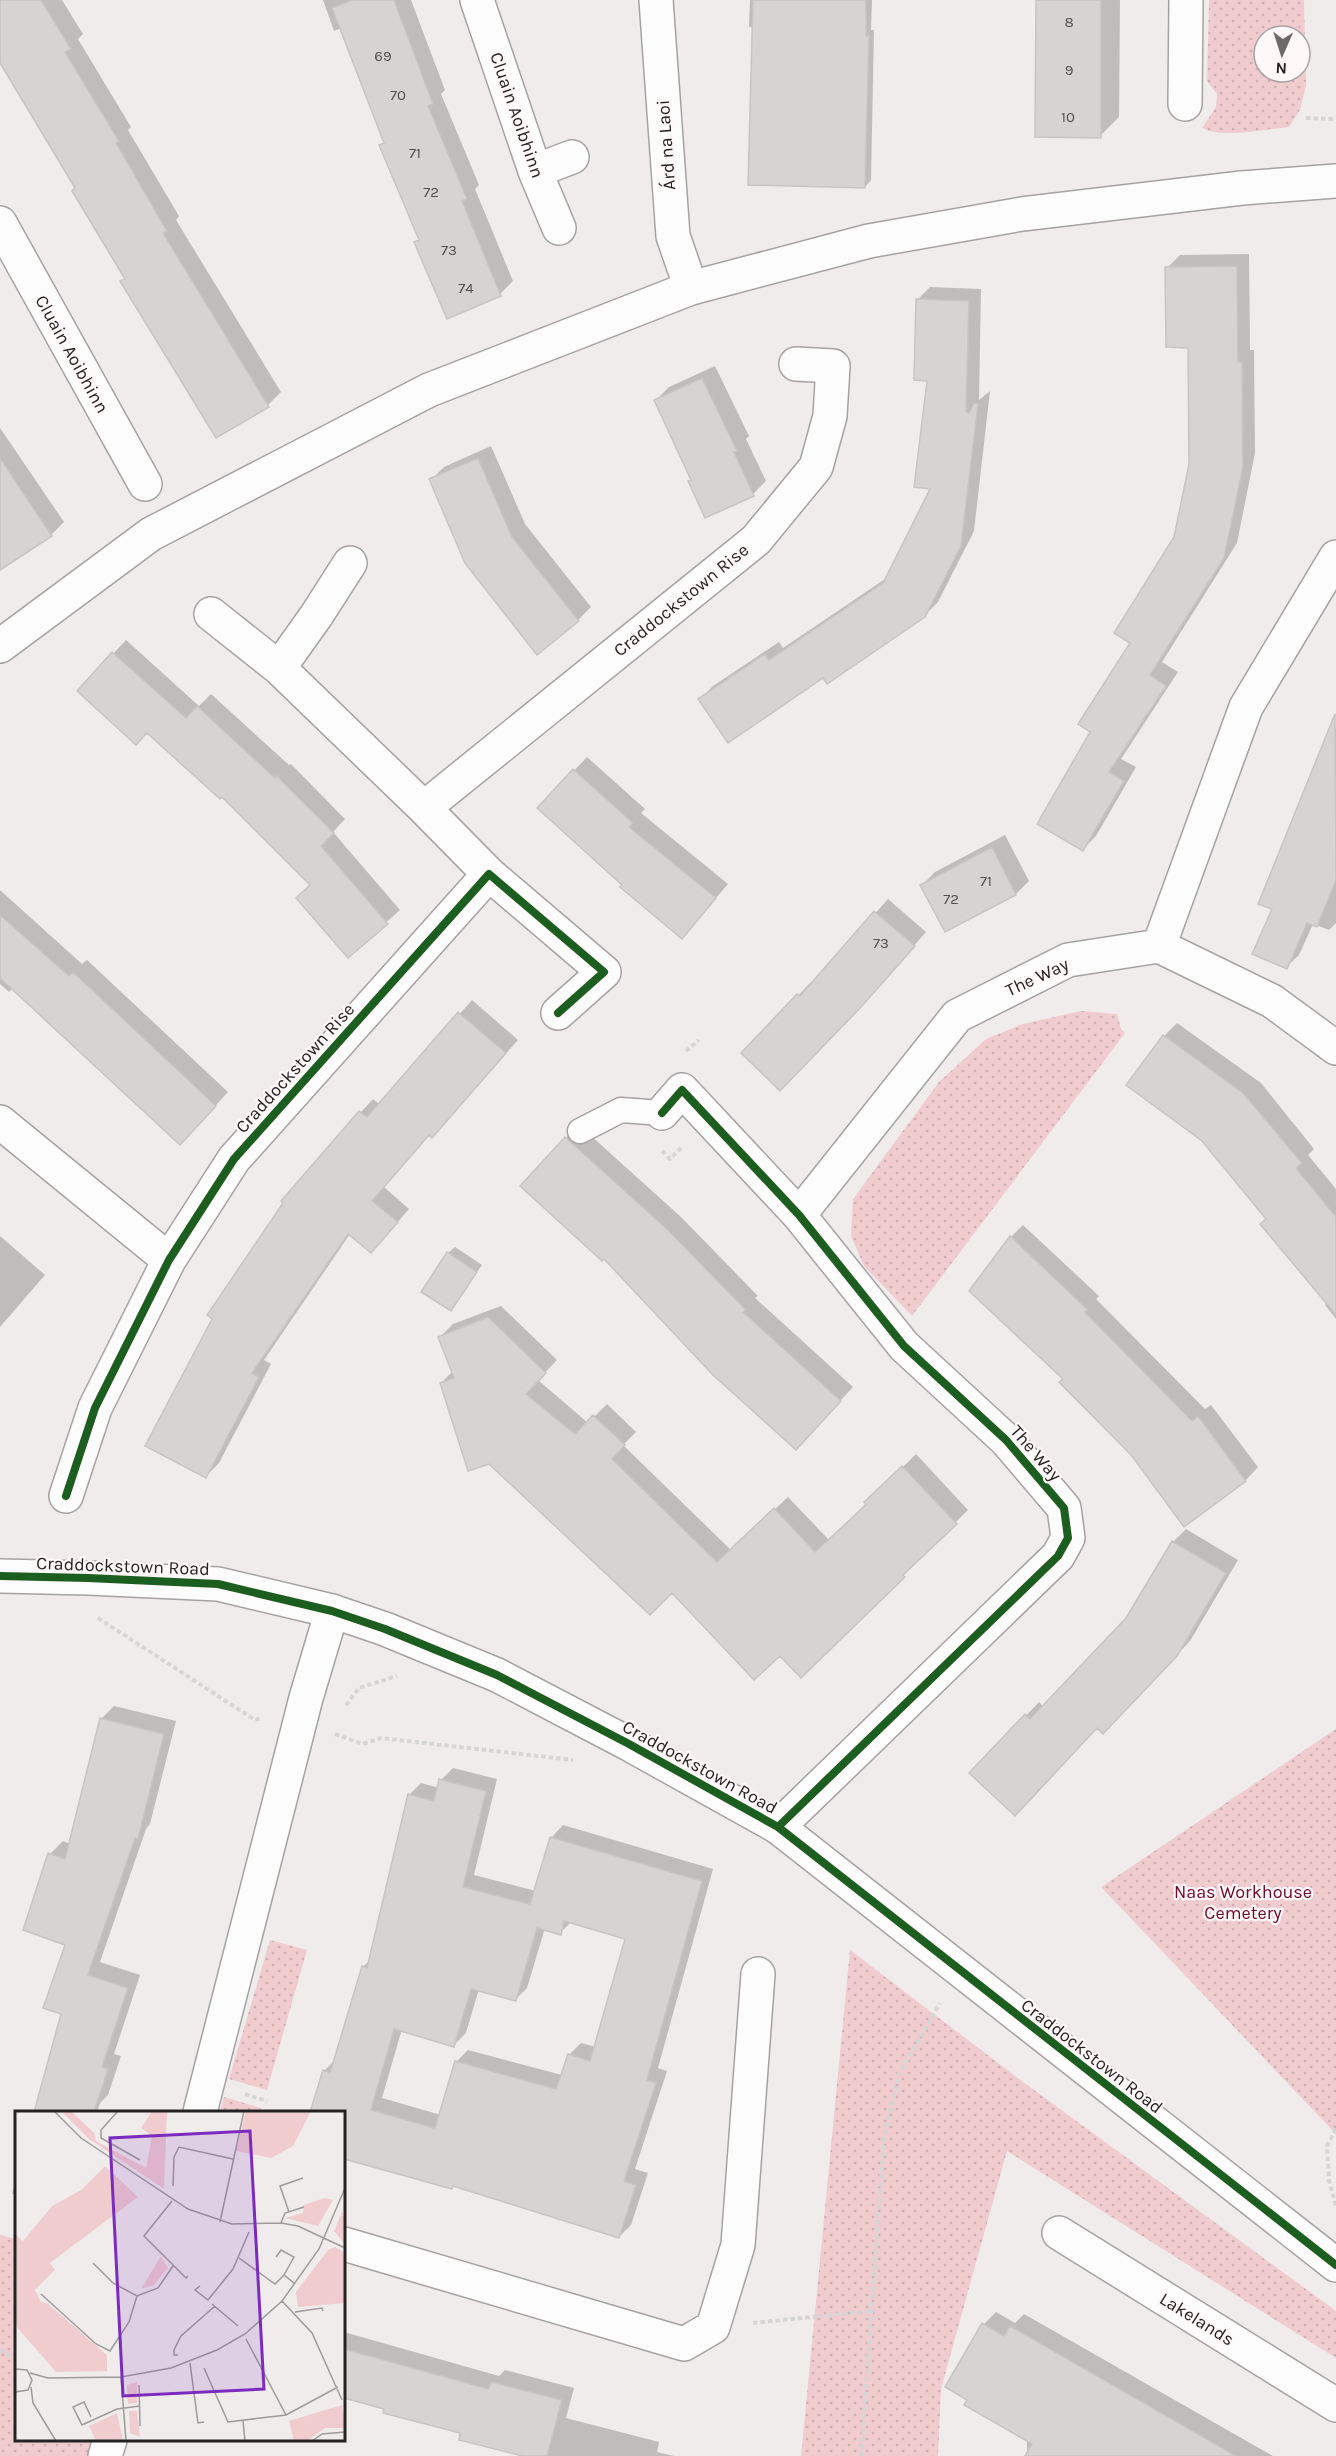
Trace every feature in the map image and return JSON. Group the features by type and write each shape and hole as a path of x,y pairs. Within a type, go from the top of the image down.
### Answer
{"street":[{"name":"Cluain Aoibhinn","path":"477,0 536,171 559,228"},
{"name":"Árd na Laoi","path":"656,0 673,236 691,288"},
{"path":"1185,104 1186,0"},
{"path":"536,171 572,157"},
{"path":"0,646 151,534 171,523 429,390 691,288 869,242 1022,214 1242,188 1336,181"},
{"name":"Cluain Aoibhinn","path":"0,224 145,484"},
{"name":"Craddockstown Rise","path":"424,808 756,540 816,467 830,416 833,366 796,364"},
{"path":"1336,557 1246,707 1160,946 1272,1001 1336,1048"},
{"path":"279,668 316,616 350,562"},
{"path":"211,614 279,668 489,874 604,972 558,1013"},
{"name":"Craddockstown Rise","path":"66,1496 95,1408 168,1260 234,1159 489,874"},
{"name":"The Way","path":"799,1215 957,1016 1068,960 1160,946"},
{"name":"The Way","path":"662,1113 682,1090 799,1215 904,1346 1006,1440 1064,1509 1068,1538 1058,1556 778,1827"},
{"path":"0,1122 168,1260"},
{"name":"Craddockstown Road","path":"0,1576 218,1584 332,1611 385,1629 490,1671 629,1744 778,1827 1336,2265"},
{"path":"200,2111 306,1698 332,1611"},
{"path":"345,2244 684,2344 713,2327 738,2245 758,1974"},
{"name":"Lakelands","path":"1059,2233 1336,2405"},
{"path":"105,2456 109,2441"}],"lane":[{"path":"580,1131 621,1110 662,1113"}],"path":[{"path":"1306,118 1336,119"},
{"path":"96,1616 255,1720 270,1715"},
{"path":"342,1709 358,1688 405,1675"},
{"path":"330,1732 363,1744 381,1738 576,1760"},
{"path":"861,2456 884,2138 899,2074 942,2000"},
{"path":"1336,2129 1327,2146 1329,2180 1336,2206"},
{"path":"713,2327 871,2311"},
{"path":"0,2350 15,2358"}],"green space":[{"path":"1209,0 1304,0 1305,24 1252,24 1252,84 1306,84 1300,110 1289,127 1232,133 1221,133 1202,128 1216,107 1217,94 1207,81"},
{"path":"1081,1011 1117,1014 1121,1029 1125,1033 912,1316 864,1266 851,1236 853,1199 939,1082 986,1039 1023,1024"},
{"name":"Naas Workhouse Cemetery","path":"1336,1729 1336,2134 1101,1887"},
{"path":"270,1940 307,1950 267,2090 229,2079"},
{"path":"850,1950 1015,2076 1336,2311 1336,2358 1007,2151 941,2389 938,2456 801,2456"},
{"path":"224,2097 261,2108 260,2111 220,2111"},
{"path":"0,2235 15,2239 15,2441 95,2441 89,2456 0,2456"}],"building":[{"path":"0,0 41,0 71,49 65,52 119,141 116,143 167,231 163,233 269,407 216,438 120,281 125,279 72,191 75,188 0,63"},
{"path":"352,0 394,0 433,104 428,106 467,199 462,201 501,296 447,319 414,242 419,240 379,145 384,143 332,8"},
{"path":"753,0 866,0 866,36 869,36 865,188 748,185"},
{"path":"1036,0 1101,0 1101,138 1035,137"},
{"path":"1237,266 1238,362 1242,362 1243,467 1224,558 1150,675 1166,686 1109,772 1124,781 1083,851 1037,824 1090,732 1078,724 1130,643 1114,633 1174,537 1189,464 1188,348 1166,347 1165,267"},
{"path":"916,299 969,301 966,412 969,413 974,403 978,404 961,546 925,617 827,684 823,678 728,743 698,699 765,654 769,660 883,583 930,489 914,487 927,381 914,380"},
{"path":"702,378 737,451 734,452 754,496 705,518 688,481 691,480 654,400"},
{"path":"0,458 52,536 0,570"},
{"path":"478,458 512,537 579,621 537,655 465,563 429,479"},
{"path":"112,652 186,718 197,706 275,778 277,776 334,833 321,846 388,924 348,958 296,898 310,885 222,797 220,799 147,733 136,745 77,691"},
{"path":"1335,714 1336,880 1317,927 1307,923 1287,969 1252,954 1272,909 1258,904"},
{"path":"573,769 633,823 629,827 716,898 682,939 620,887 622,885 537,808"},
{"path":"992,847 1016,895 945,932 920,885"},
{"path":"874,911 915,946 862,1006 780,1091 741,1053 797,994 800,996"},
{"path":"0,915 69,976 73,972 216,1106 180,1145 0,978"},
{"path":"458,1012 506,1053 432,1138 429,1135 372,1201 398,1222 371,1253 348,1234 252,1373 259,1377 206,1478 145,1446 212,1319 207,1315 283,1203 281,1201 359,1111 367,1117"},
{"path":"1163,1035 1243,1093 1302,1163 1296,1168 1336,1217 1336,1315 1260,1224 1266,1219 1202,1141 1126,1085"},
{"path":"565,1137 668,1230 746,1310 743,1312 841,1401 796,1450 713,1375 604,1259 602,1261 520,1186"},
{"path":"1010,1236 1088,1310 1085,1312 1192,1421 1198,1416 1246,1481 1184,1527 1132,1456 1059,1382 1063,1379 969,1291"},
{"path":"447,1252 477,1272 451,1311 421,1292"},
{"path":"488,1317 546,1373 526,1394 575,1434 593,1415 625,1445 612,1459 717,1562 774,1508 815,1552 866,1505 864,1502 902,1466 957,1524 801,1678 780,1656 754,1680 672,1593 650,1615 489,1464 468,1471 440,1383 454,1378 438,1337"},
{"path":"1172,1541 1226,1573 1177,1656 1103,1734 1097,1728 1015,1816 969,1773 1025,1714 1030,1719 1126,1618"},
{"path":"100,1718 164,1734 138,1839 135,1838 88,1975 128,1988 102,2067 108,2069 94,2111 34,2111 61,2014 43,2008 65,1945 23,1930 48,1853 65,1859"},
{"path":"439,1779 486,1791 463,1887 530,1904 550,1837 702,1881 647,2080 656,2083 624,2181 636,2185 619,2238 453,2186 452,2189 345,2159 345,2111 310,2111 323,2070 330,2073 362,1966 367,1968 408,1794 434,1801","holes":["564,1921 625,1939 590,2061 568,2054 556,2089 455,2061 435,2128 371,2110 394,2029 454,2047 471,1989 516,2001 537,1928 561,1935"]},
{"path":"982,2323 1004,2336 1010,2326 1236,2456 1025,2456 1032,2444 964,2405 967,2400 945,2387"},
{"path":"345,2349 489,2389 491,2382 562,2400 547,2456 523,2456 459,2440 460,2433 383,2413 384,2409 345,2398"}],"cycle path":[{"path":"66,1496 95,1408 169,1260 234,1159 489,874 604,972 558,1013"},
{"path":"662,1113 682,1090 799,1215 904,1346 1006,1440 1064,1508 1068,1538 1058,1556 778,1827"},
{"path":"0,1576 218,1584 332,1611 385,1629 497,1675 629,1744 778,1827 1336,2265"}]}
